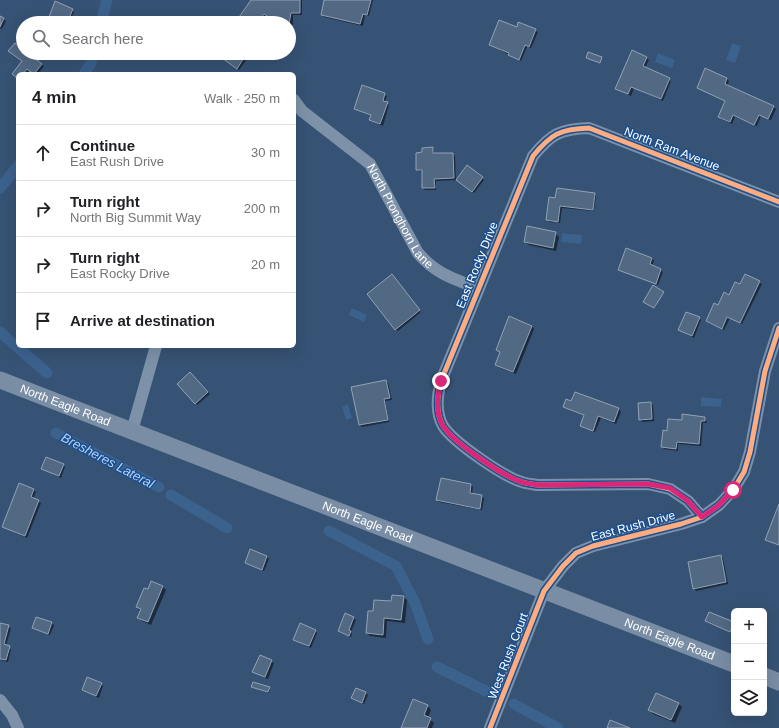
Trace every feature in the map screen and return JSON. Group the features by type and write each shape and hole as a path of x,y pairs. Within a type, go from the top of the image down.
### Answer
{"main road":[{"name":"North Eagle Road","path":"1,382 132,431 731,663"},
{"path":"767,677 779,682"}],"street":[{"name":"North Pronghorn Lane","path":"296,103 302,111 370,164 418,253 427,264 440,273 478,288"},
{"name":"North Ram Avenue","path":"556,134 568,129 589,128 779,202"},
{"name":"East Rocky Drive","path":"556,134 546,140 533,156 441,381 437,399 438,413 443,426 454,440 509,476 523,482 538,485 648,484 670,488 688,501 702,517"},
{"name":"East Rush Drive","path":"544,591 563,566 576,553 593,546 681,524 702,517 724,500 733,490 744,472 750,452 765,371 779,328"},
{"path":"132,431 155,348"},
{"name":"West Rush Court","path":"490,728 544,591"},
{"path":"0,700 12,715 18,728"}],"water":[{"path":"732,43 741,46 735,63 726,60"},
{"path":"658,53 675,60 672,68 655,62"},
{"path":"562,233 582,235 581,244 561,242"},
{"path":"352,308 367,315 364,322 349,315"},
{"path":"701,397 722,399 721,407 701,406"},
{"path":"348,405 352,418 346,420 342,406"}],"building":[{"path":"251,0 300,0 300,13 291,13 290,16 267,16 264,14 262,16 240,16"},
{"path":"324,0 371,0 367,15 363,14 360,24 321,15"},
{"path":"55,1 73,9 70,16 49,16"},
{"path":"0,16 4,18 0,27"},
{"path":"499,20 517,27 518,22 536,29 529,47 525,45 519,60 508,55 509,53 489,45"},
{"path":"15,43 16,44 16,57 8,51"},
{"path":"632,50 647,57 643,66 670,78 661,99 631,87 628,94 615,89"},
{"path":"588,52 602,57 600,63 586,58"},
{"path":"21,60 37,60 42,64 36,72 31,72 27,69 25,72 16,72 16,77 12,74 22,61"},
{"path":"225,60 243,60 237,69"},
{"path":"705,68 727,78 725,84 774,106 768,119 759,115 754,125 733,115 730,122 718,117 725,101 697,88"},
{"path":"362,85 385,93 383,101 388,102 380,124 369,120 371,115 354,109"},
{"path":"433,147 433,153 453,153 454,178 434,179 435,188 422,188 422,170 416,170 416,153 422,152 422,148"},
{"path":"467,165 483,177 472,192 456,180"},
{"path":"557,188 595,193 593,210 560,206 558,222 546,220 549,197 555,198"},
{"path":"527,226 556,232 553,248 524,242"},
{"path":"626,248 652,258 650,264 661,269 656,284 618,270"},
{"path":"392,274 420,310 395,330 367,294"},
{"path":"745,274 760,281 740,323 727,317 722,329 706,321 714,303 718,305 724,292 729,295 735,282 740,284"},
{"path":"653,285 664,292 654,308 643,302"},
{"path":"686,312 700,317 692,336 678,330"},
{"path":"509,316 532,326 513,372 495,365 500,352 496,350"},
{"path":"190,372 208,392 195,404 177,384"},
{"path":"386,380 390,398 384,399 388,420 359,425 351,387"},
{"path":"575,392 619,408 614,422 598,416 593,431 580,426 584,415 563,407 566,399 571,401"},
{"path":"651,402 652,419 639,420 638,403"},
{"path":"682,414 705,417 705,421 701,421 699,444 677,442 676,449 661,447 663,430 667,431 668,419 682,420"},
{"path":"46,457 64,464 59,476 41,469"},
{"path":"441,478 471,484 470,493 482,495 480,509 436,500"},
{"path":"19,483 34,489 31,497 39,500 25,536 2,527"},
{"path":"779,504 779,545 765,540"},
{"path":"250,549 267,556 262,570 245,563"},
{"path":"721,555 726,582 693,589 688,562"},
{"path":"151,581 163,586 148,622 137,618 141,609 136,607 144,588 148,589"},
{"path":"392,595 404,596 401,620 384,618 383,635 366,633 368,611 373,611 374,600 391,601"},
{"path":"709,612 731,621 731,630 730,632 705,621"},
{"path":"345,613 354,617 349,630 351,631 349,636 338,631"},
{"path":"36,617 52,622 48,634 32,628"},
{"path":"0,623 9,625 4,644 10,646 6,660 0,659"},
{"path":"300,623 316,630 309,646 293,640"},
{"path":"260,655 272,660 265,677 252,672"},
{"path":"87,677 102,683 96,696 82,690"},
{"path":"253,682 270,687 268,692 251,687"},
{"path":"356,688 366,692 362,703 351,698"},
{"path":"656,693 679,703 671,720 648,710"},
{"path":"413,699 428,705 424,715 431,718 427,728 401,728"},
{"path":"610,720 630,728 607,728"}],"waterway":[{"path":"103,16 107,0"},
{"path":"85,72 92,60"},
{"path":"0,188 16,168"},
{"name":"Bresheres Lateral","path":"0,332 16,346"},
{"name":"Bresheres Lateral","path":"18,348 47,373"},
{"name":"Bresheres Lateral","path":"56,433 159,487"},
{"name":"Bresheres Lateral","path":"171,495 227,528"},
{"name":"Bresheres Lateral","path":"329,531 396,566 415,603 428,639"},
{"name":"Bresheres Lateral","path":"437,667 490,693"},
{"name":"Bresheres Lateral","path":"514,704 558,728"}],"cycle path":[{"path":"702,517 688,501 670,489 648,484 538,485 514,479 492,466 457,441 443,426 440,421 438,410 438,398 441,381 533,156 545,142 557,134 563,131 589,128 779,202"},
{"path":"490,728 544,591 563,566 576,553 593,546 681,524 702,517 719,505 733,490 744,472 750,452 765,371 779,328"}],"route":[{"path":"441,381 437,399 438,413 443,426 454,440 509,476 523,482 538,485 648,484 670,488 688,501 702,517 719,505 733,490"}]}
